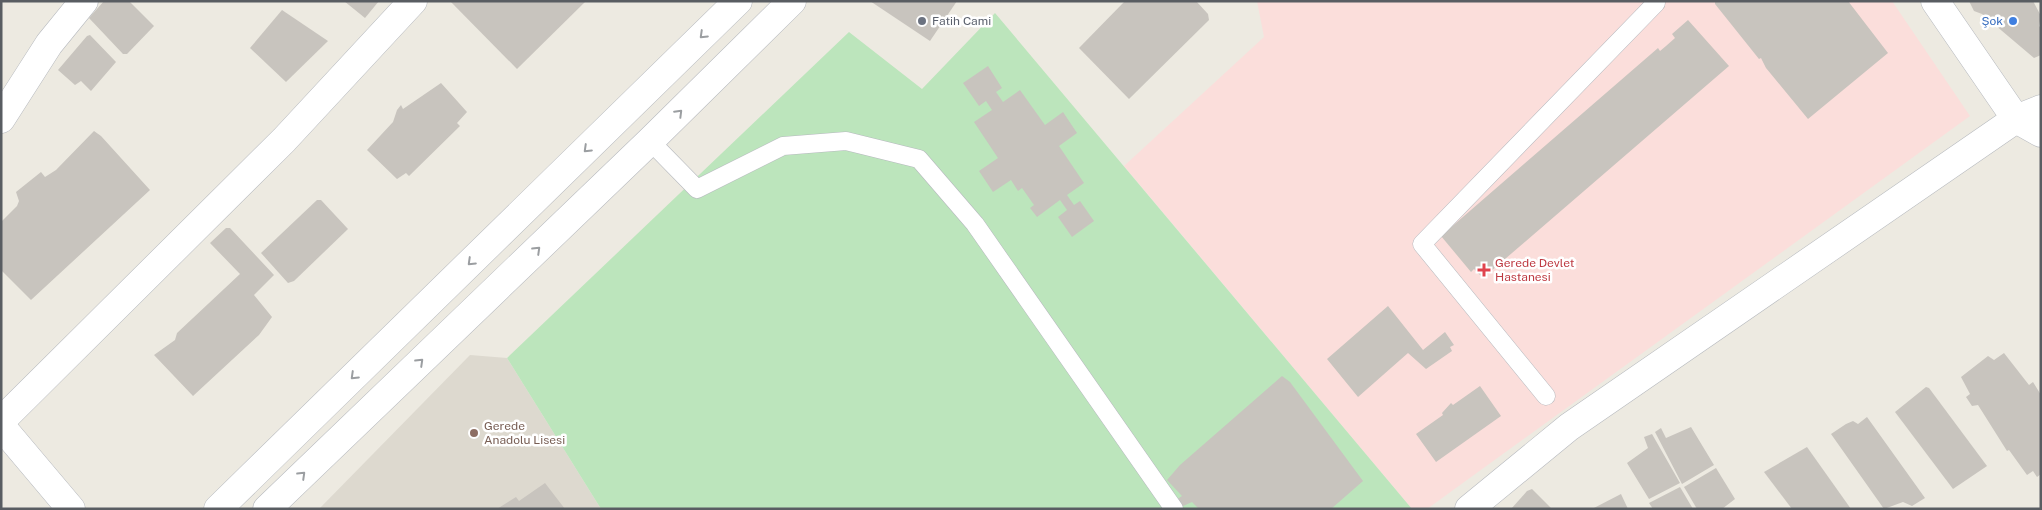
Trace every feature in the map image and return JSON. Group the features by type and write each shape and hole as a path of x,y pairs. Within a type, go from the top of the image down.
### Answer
{"street":[{"path":"1,119 49,44 84,1"},
{"path":"1,421 284,140 412,1"},
{"path":"218,509 738,1"},
{"path":"267,509 650,142 792,1"},
{"path":"1935,1 2028,114 2041,133"},
{"path":"1470,509 1569,428 2028,114"},
{"path":"1,426 71,509"}],"lane":[{"path":"1546,396 1422,244 1656,3 1654,1"},
{"path":"650,142 698,189 783,146 846,141 919,159 975,224 1174,509"}],"shaded area":[{"name":"Gerede Devlet Hastanesi","path":"1257,1 1892,1 1970,116 1427,509 1412,509 1124,166 1264,37"},
{"name":"Gerede Anadolu Lisesi","path":"470,355 507,358 601,509 319,509"}],"green space":[{"path":"995,13 1412,509 601,509 507,358 849,32 922,89"}],"building":[{"path":"104,1 129,1 154,26 127,54 123,54 89,18"},
{"path":"344,1 379,1 365,18"},
{"path":"450,1 586,1 517,69"},
{"name":"Fatih Cami","path":"870,1 957,1 930,41"},
{"path":"1125,1 1196,1 1208,14 1209,20 1129,99 1079,48"},
{"path":"1715,1 1848,1 1888,53 1808,119 1766,68 1761,58 1759,59 1715,4"},
{"path":"1969,1 2033,1 2041,16 2039,26 2041,28 2041,55 2034,58 1982,14 1974,11"},
{"path":"282,10 328,41 286,82 250,48"},
{"path":"1688,20 1729,66 1483,278 1474,269 1471,272 1441,236 1658,48 1660,51 1666,46 1675,38 1672,34"},
{"path":"90,35 116,62 91,91 81,81 75,85 58,70 87,36"},
{"path":"988,66 1002,88 996,92 1003,102 1020,90 1045,125 1063,112 1077,133 1059,146 1084,183 1067,195 1074,205 1080,201 1094,221 1072,237 1058,217 1067,210 1060,200 1037,217 1030,208 1034,205 1022,188 1018,191 1011,180 993,192 979,171 998,158 974,122 992,110 986,101 979,106 963,83"},
{"path":"441,83 467,112 457,123 460,126 409,176 406,173 397,179 367,150 393,122 401,105 403,109"},
{"path":"94,131 101,136 150,190 31,300 1,270 1,222 17,206 19,201 16,192 41,172 45,177 56,170"},
{"path":"317,200 321,200 348,229 294,281 288,283 261,253"},
{"path":"226,228 230,228 274,275 254,295 272,317 259,335 193,396 154,355 175,340 177,333 240,274 210,243"},
{"path":"1388,306 1423,350 1445,332 1454,345 1450,347 1452,351 1426,369 1408,353 1358,397 1327,359"},
{"path":"2004,353 2029,385 2033,382 2041,395 2041,474 2037,477 2033,471 2027,475 2009,450 2007,451 1978,405 1972,406 1966,397 1970,394 1961,377 1988,356 1994,360"},
{"path":"1282,376 1290,382 1363,481 1331,509 1199,509 1192,502 1181,507 1176,500 1182,496 1167,480 1180,465"},
{"path":"1480,386 1501,416 1436,462 1416,434 1443,415 1442,413 1451,403 1453,405"},
{"path":"1926,387 1929,388 1987,466 1953,489 1895,412"},
{"path":"1867,417 1925,498 1912,506 1903,502 1884,509 1831,434 1846,424 1853,421 1858,424"},
{"path":"1691,427 1714,465 1682,484 1655,432 1661,428 1666,438"},
{"path":"1652,434 1680,483 1649,499 1627,463 1648,448 1644,437"},
{"path":"1807,447 1851,509 1792,509 1764,472"},
{"path":"1716,468 1735,499 1722,509 1697,509 1684,487"},
{"path":"545,483 565,509 497,509 516,497 519,501"},
{"path":"1680,487 1693,509 1653,509 1649,503"},
{"path":"1532,489 1552,509 1511,509 1527,491"},
{"path":"1621,494 1628,509 1592,509"}],"place":[{"name":"Fatih Cami","path":"922,21"},
{"name":"Şok","path":"2013,21"},
{"name":"Gerede Devlet Hastanesi","path":"1484,270"},
{"name":"Gerede Anadolu Lisesi","path":"474,433"}]}
